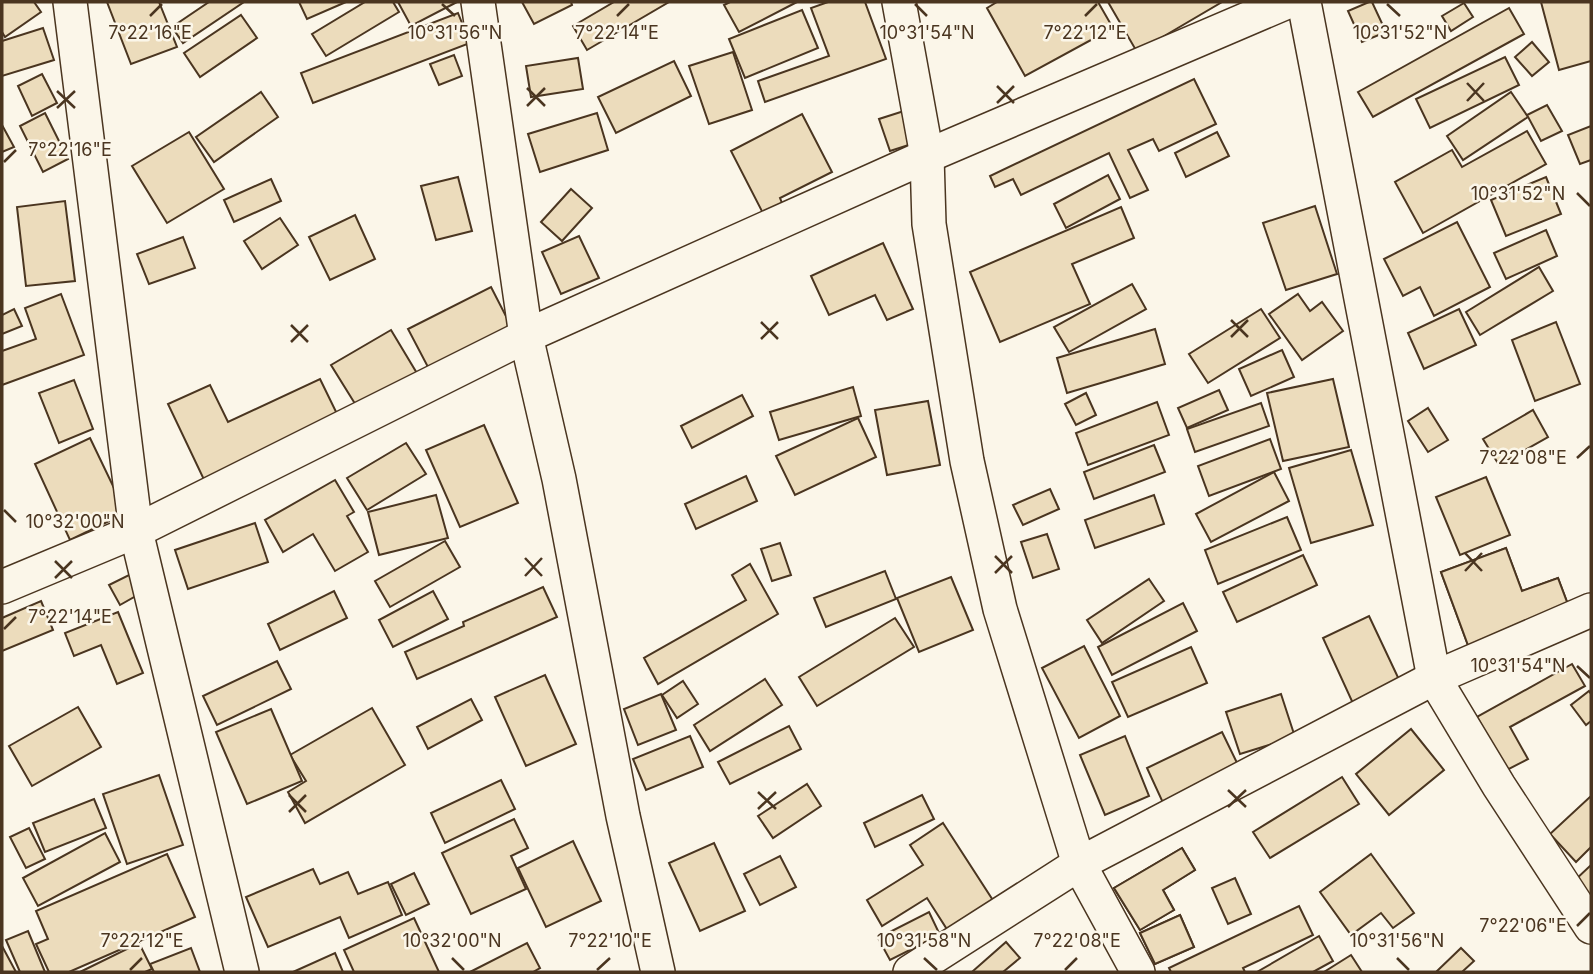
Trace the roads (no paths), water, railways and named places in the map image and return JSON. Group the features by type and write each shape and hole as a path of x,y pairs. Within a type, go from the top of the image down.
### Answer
{"street":[{"path":"70,2 136,531 243,972"},
{"path":"478,2 526,336 559,479 623,816 658,972"},
{"path":"899,2 927,156 929,224 967,461 1000,609 1079,864 1138,972"},
{"path":"2,587 136,531 526,336 927,156 1287,2"},
{"path":"1304,2 1434,678 1499,786 1591,927"},
{"path":"910,972 1079,864 1434,678 1591,610"}]}
